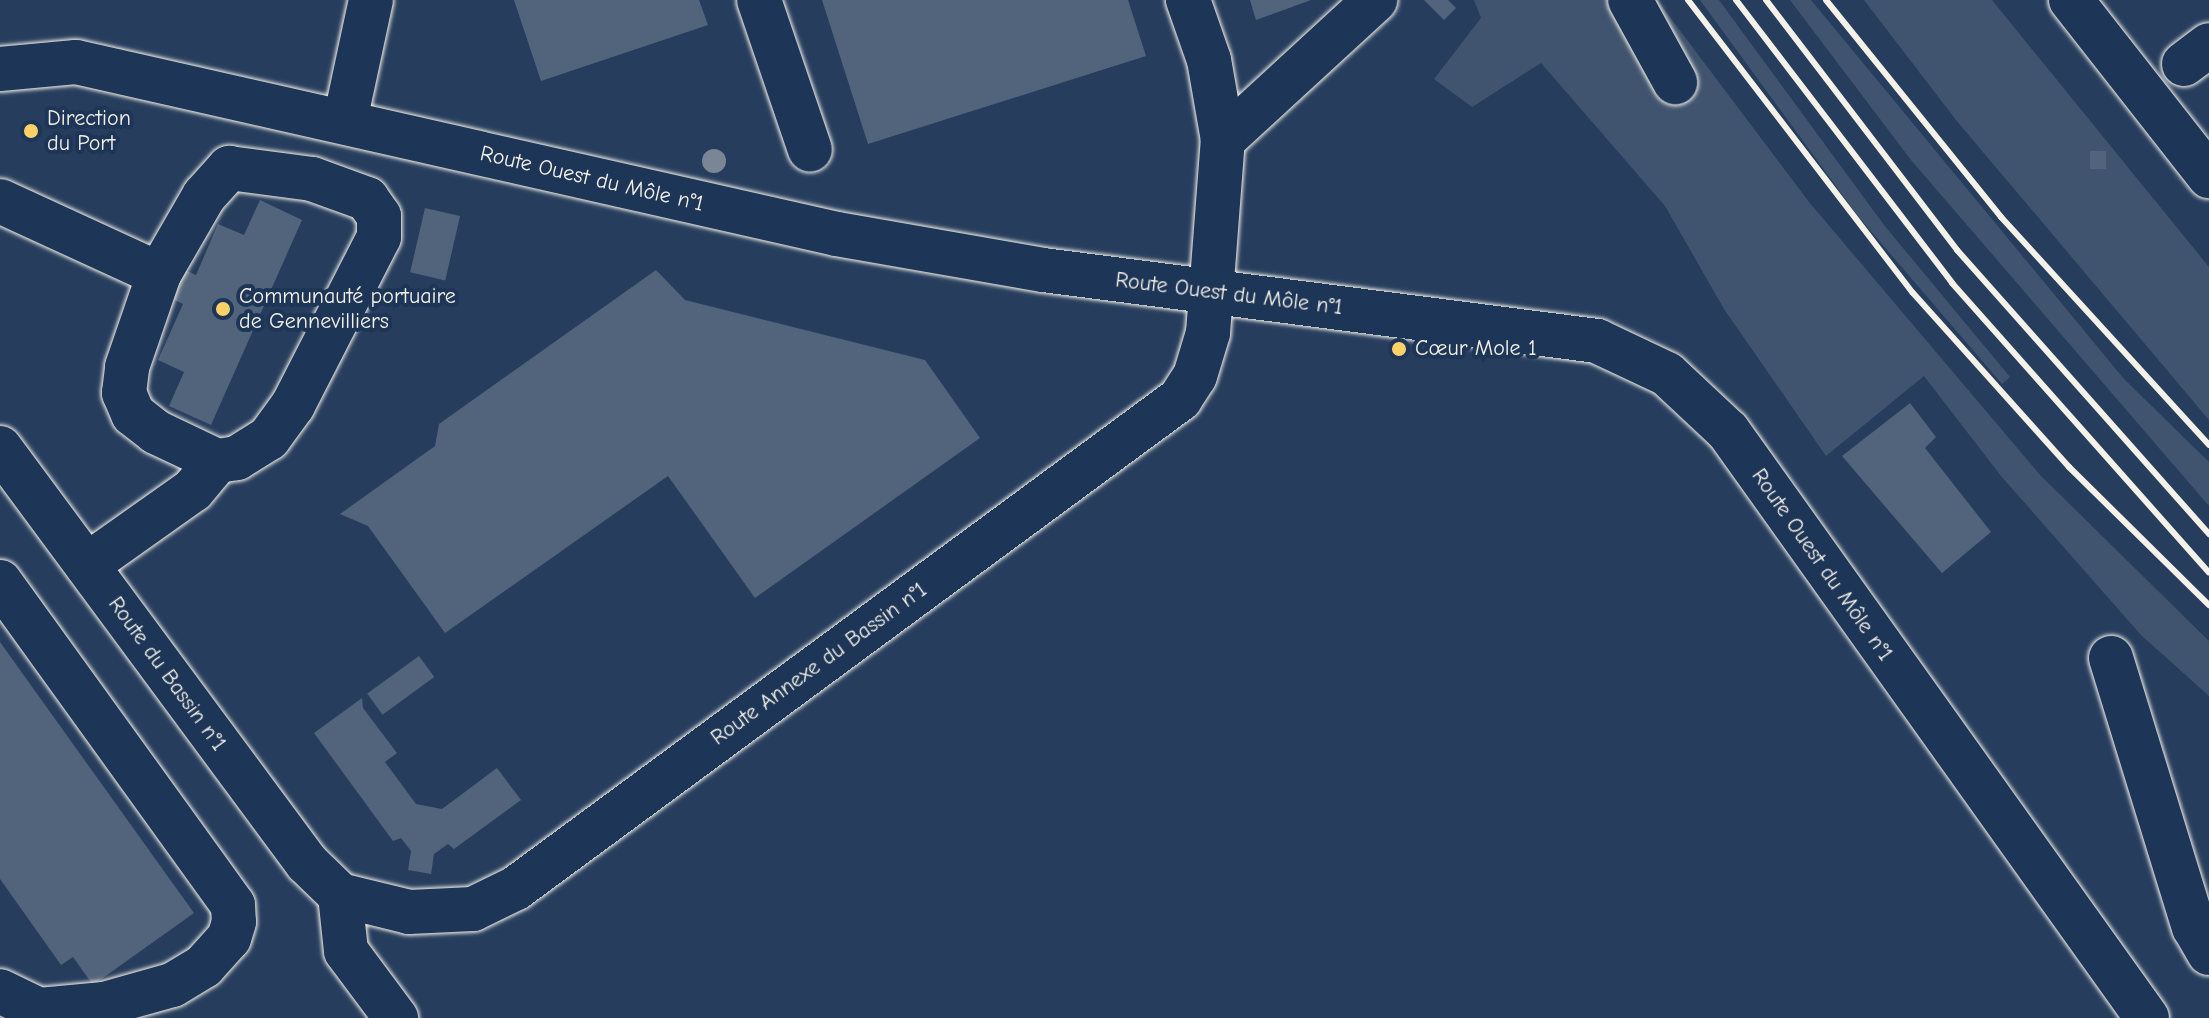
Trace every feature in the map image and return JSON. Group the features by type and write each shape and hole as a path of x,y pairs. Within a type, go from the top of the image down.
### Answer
{"street":[{"path":"345,121 371,0"},
{"path":"759,0 810,150"},
{"name":"Route Annexe du Bassin n°1","path":"340,895 409,912 473,909 516,888 1180,399 1195,376 1208,333 1223,140 1209,60 1188,0"},
{"path":"1223,140 1375,0"},
{"path":"1630,0 1675,82"},
{"path":"2071,0 2209,176"},
{"name":"Route Ouest du Môle n°1","path":"0,69 76,62 837,234 1211,294 1513,326 1597,341 1667,374 1728,431 2147,1018"},
{"path":"229,168 312,179 367,199 379,216 379,237 293,405 269,438 237,458 217,461 156,432 133,414 124,393 127,367 159,274 204,196 229,168"},
{"path":"0,201 159,274"},
{"name":"Route du Bassin n°1","path":"0,448 307,863 340,895"},
{"path":"87,565 193,490 217,461"},
{"path":"0,582 233,905 234,922 229,938 204,966 172,985 104,1004 39,1010 0,991"},
{"path":"2111,658 2194,927 2209,953"},
{"path":"340,895 346,951 396,1018"}],"shaded area":[{"path":"1474,0 1657,0 1809,202 2041,476 2209,641 2209,696 2141,635 2001,476 1924,376 1826,456 1724,309 1665,206 1541,63 1472,107 1434,79 1481,18"},
{"path":"1700,0 1719,0 1884,225 2010,377 2002,384 1857,215"},
{"path":"1790,0 1811,0 2124,379 2209,462 2209,506 1911,160"},
{"path":"1864,0 1992,0 2209,267 2209,420 1956,120"}],"building":[{"path":"514,0 699,0 708,25 541,81"},
{"path":"822,0 1128,0 1146,56 868,144"},
{"path":"1250,0 1311,0 1256,20"},
{"path":"1424,0 1448,0 1456,8 1444,20"},
{"path":"2090,151 2106,151 2106,169 2090,169"},
{"path":"260,200 302,220 211,425 169,406 184,372 158,360 183,304 168,297 180,268 196,275 218,224 244,235"},
{"path":"425,208 460,216 445,280 410,272"},
{"path":"656,270 685,300 925,360 980,438 755,598 668,476 445,633 368,526 340,514 435,446 439,424"},
{"path":"1910,403 1936,437 1925,448 1991,532 1942,573 1842,456"},
{"path":"0,642 194,913 93,985 73,957 61,965 0,879"},
{"path":"419,656 434,677 383,715 367,694"},
{"path":"362,698 363,708 397,753 385,762 416,804 442,809 497,768 521,800 454,849 448,844 434,854 431,874 408,870 411,851 401,838 393,841 314,733"}],"railway":[{"path":"1688,0 1913,293 2069,467 2209,605"},
{"path":"1736,0 1952,283 2209,572"},
{"path":"1766,0 1957,250 2209,534"},
{"path":"1826,0 2001,217 2209,445"}],"place":[{"name":"Direction du Port","path":"31,131"},
{"name":"Communauté portuaire de Gennevilliers","path":"223,309"},
{"name":"Cœur Mole 1","path":"1399,349"}]}
